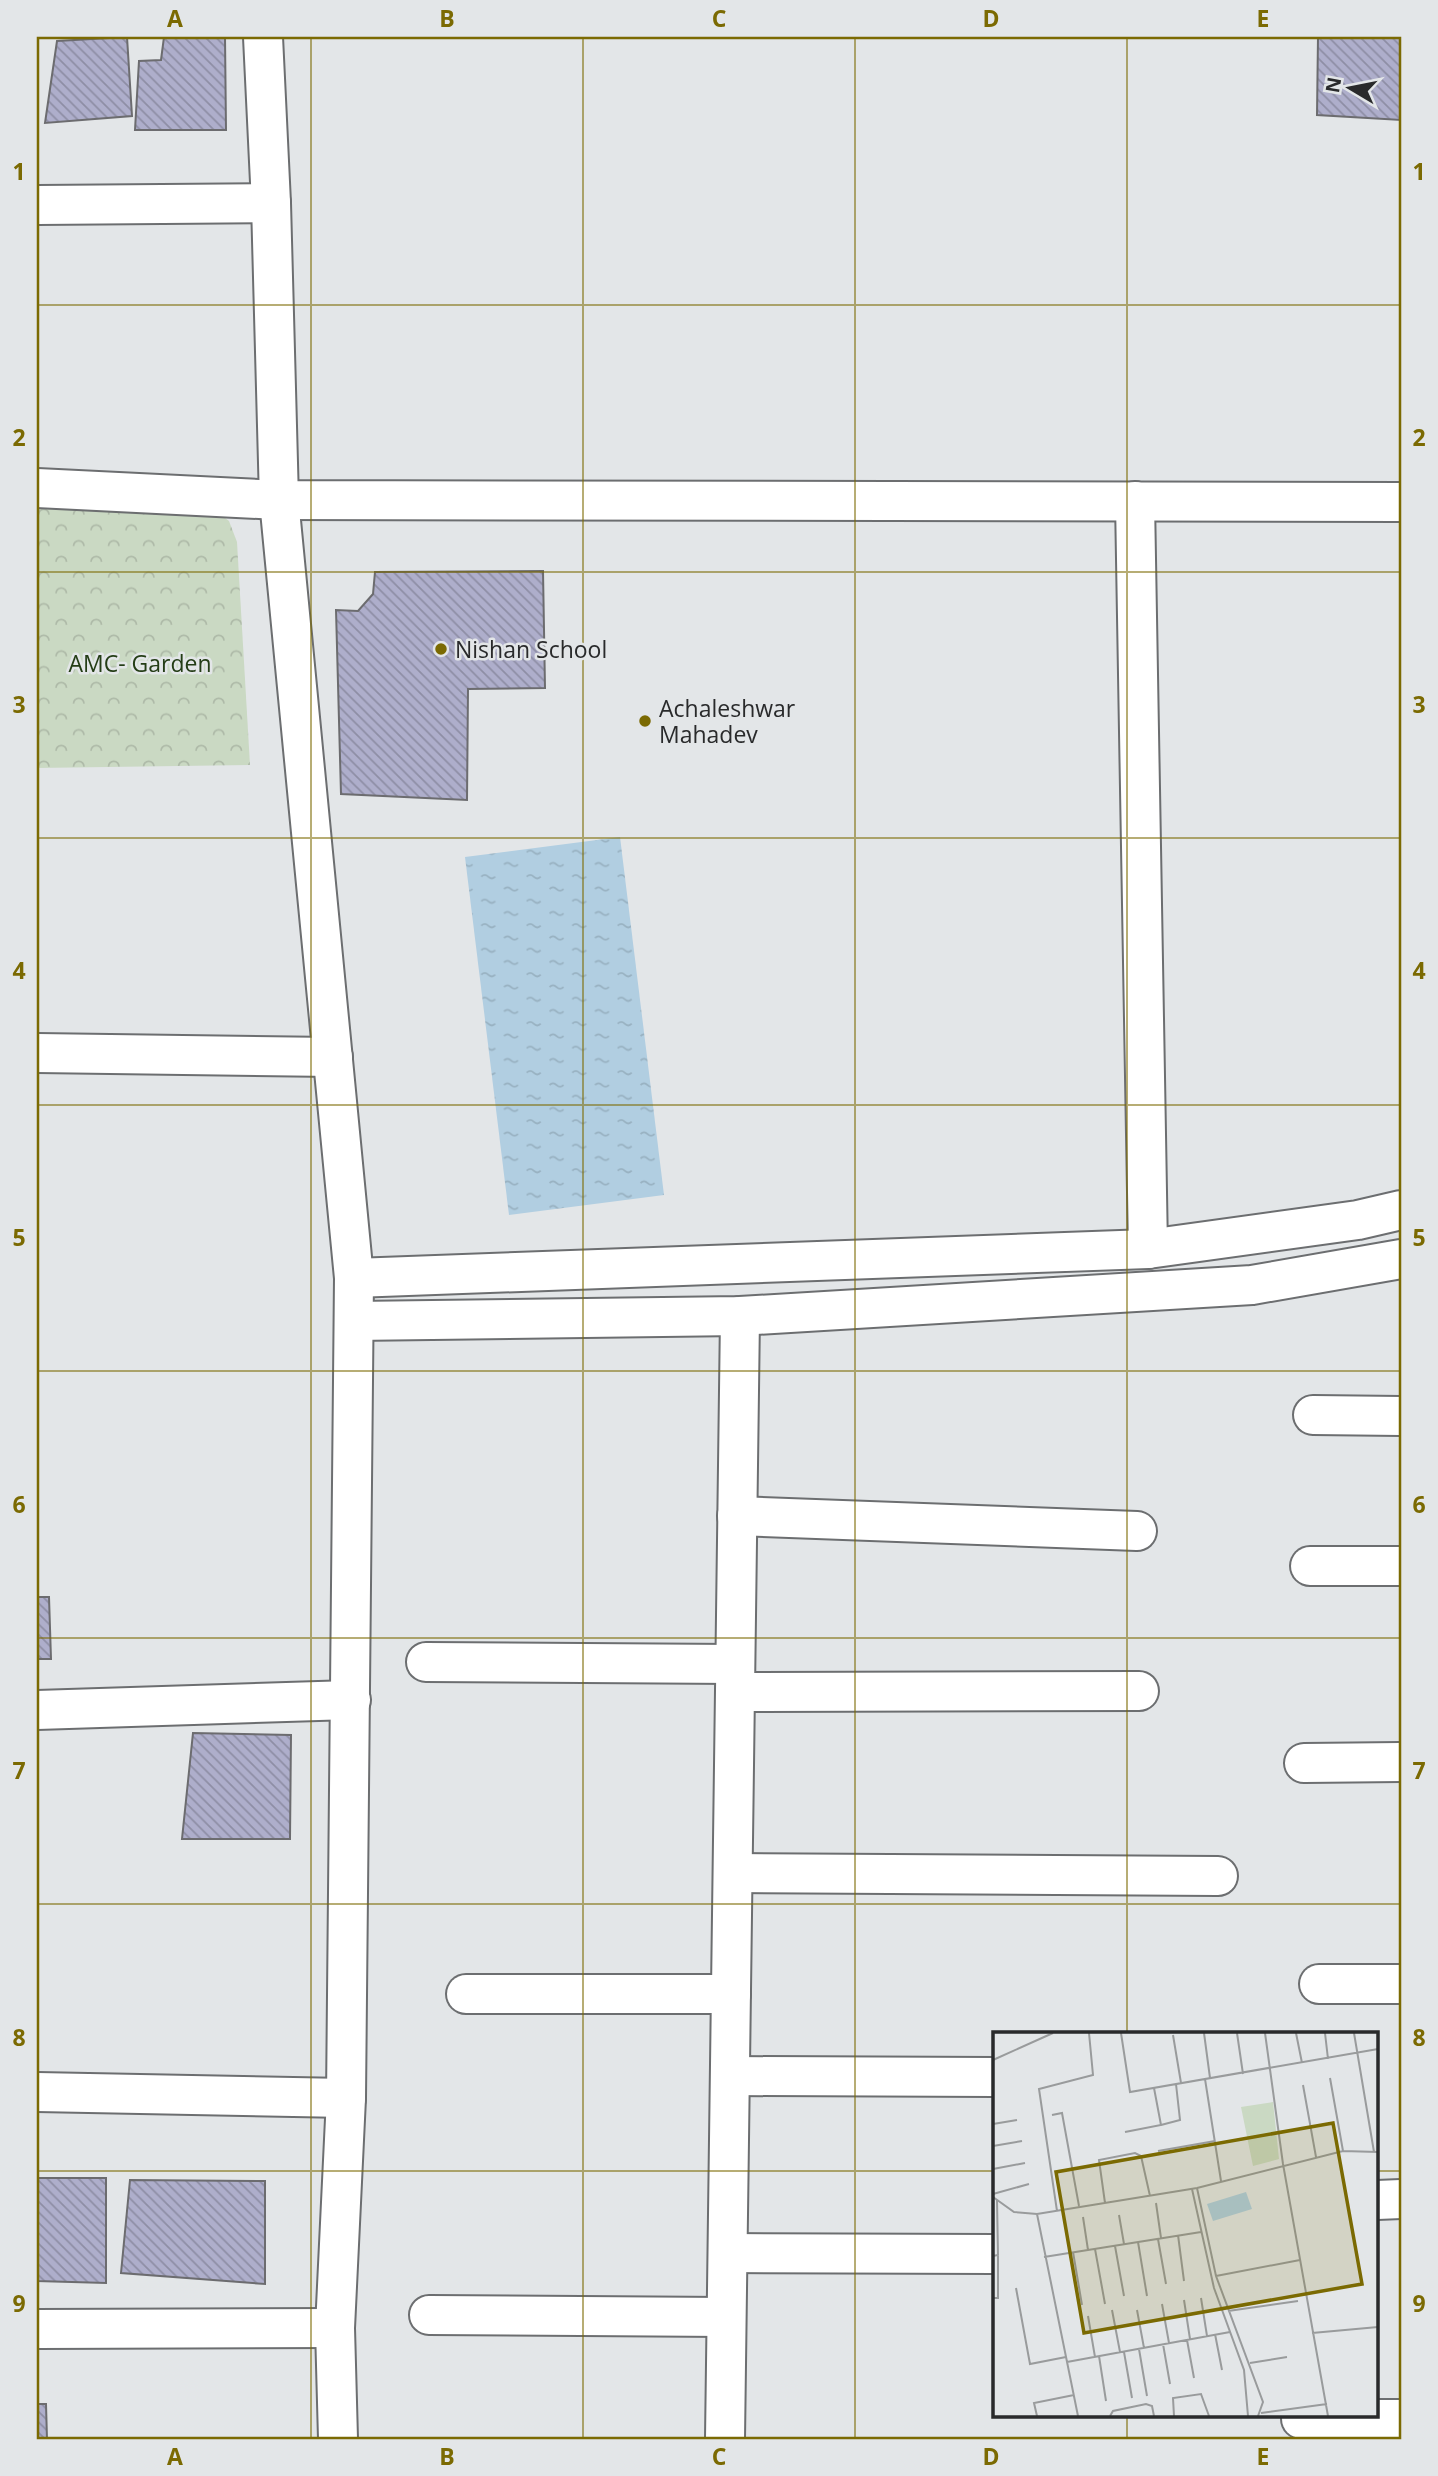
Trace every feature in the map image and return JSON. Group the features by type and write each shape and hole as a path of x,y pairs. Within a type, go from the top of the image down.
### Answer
{"street":[{"path":"264,37 279,500 354,1278 346,2098 335,2328 338,2439"},
{"path":"37,205 271,203"},
{"path":"37,488 279,500 1401,502"},
{"path":"1135,501 1148,1249"},
{"path":"37,1053 333,1057"},
{"path":"354,1278 1148,1249 1358,1220 1401,1210"},
{"path":"354,1321 740,1316 1252,1285 1401,1259"},
{"path":"725,2439 740,1316"},
{"path":"1312,1415 1401,1416"},
{"path":"737,1516 1138,1531"},
{"path":"1310,1566 1401,1566"},
{"path":"426,1662 735,1678 1139,1691"},
{"path":"37,1710 351,1700"},
{"path":"1304,1763 1401,1762"},
{"path":"733,1873 1217,1876"},
{"path":"1319,1984 1401,1984"},
{"path":"466,1994 731,1994"},
{"path":"730,2076 993,2077"},
{"path":"37,2092 346,2098"},
{"path":"1378,2200 1401,2200"},
{"path":"728,2253 993,2254"},
{"path":"429,2315 726,2317"},
{"path":"37,2329 335,2328"},
{"path":"1301,2419 1401,2419"}],"green space":[{"name":"AMC- Garden","path":"37,495 198,497 229,521 237,542 250,765 37,768"}],"water":[{"path":"620,837 664,1195 509,1215 465,857"}],"building":[{"path":"127,37 132,116 45,123 57,41"},
{"path":"164,37 225,37 226,130 135,130 139,61 161,60"},
{"path":"1318,37 1401,37 1401,120 1317,115"},
{"name":"Nishan School","path":"543,571 545,688 468,689 467,800 341,794 336,610 358,611 373,594 375,572"},
{"path":"37,1597 49,1597 51,1659 37,1659"},
{"path":"193,1733 291,1735 290,1839 182,1839"},
{"path":"37,2178 106,2178 106,2283 37,2281"},
{"path":"130,2180 265,2181 265,2284 121,2273"},
{"path":"37,2404 46,2404 47,2439 37,2439"}],"place":[{"name":"Nishan School","path":"441,649"},
{"name":"Achaleshwar Mahadev","path":"645,721"}]}
